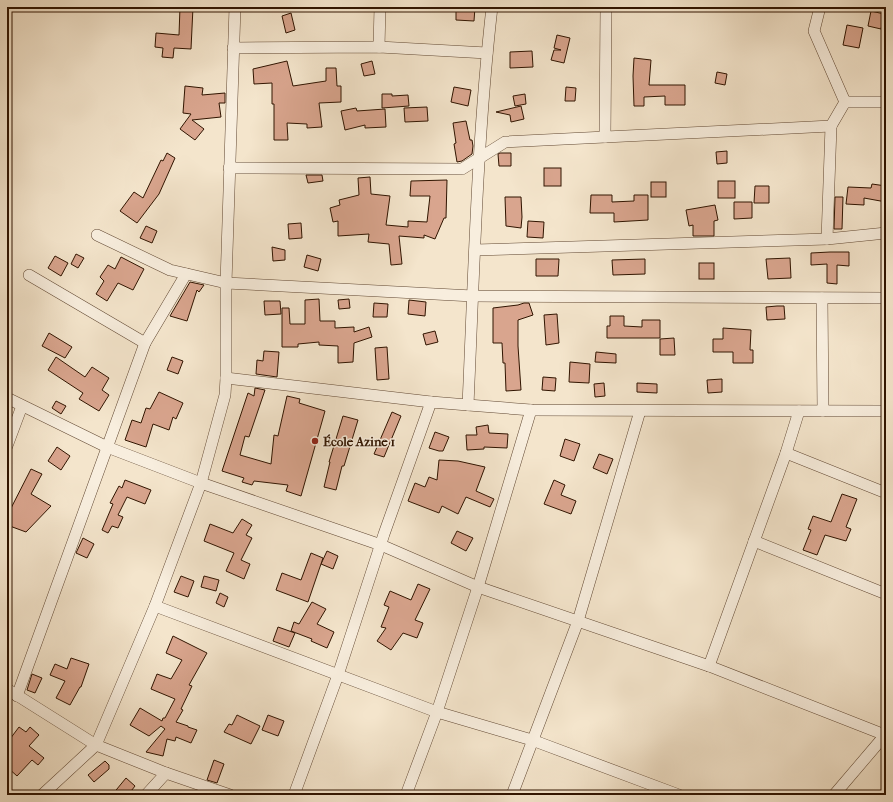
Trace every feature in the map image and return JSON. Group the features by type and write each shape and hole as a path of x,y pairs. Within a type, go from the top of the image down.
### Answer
{"street":[{"path":"42,795 96,745 155,606 201,483 225,395 226,283 235,7"},
{"path":"379,47 380,7"},
{"path":"468,405 479,158 486,53 492,7"},
{"path":"605,137 606,7"},
{"path":"820,7 814,31 845,102"},
{"path":"233,48 379,47 486,53"},
{"path":"845,102 886,102"},
{"path":"827,239 831,126 845,102"},
{"path":"229,168 462,169 505,142 831,126"},
{"path":"475,250 827,239 886,233"},
{"path":"97,234 170,270 226,283 473,296 886,298"},
{"path":"17,696 145,342 186,274"},
{"path":"29,275 145,342"},
{"path":"822,298 823,411"},
{"path":"226,378 431,402 531,410 886,411"},
{"path":"7,398 107,447 201,483 381,545 478,587 709,666 886,734 834,795"},
{"path":"294,795 338,675 381,545 431,402"},
{"path":"7,446 22,406"},
{"path":"406,795 437,712 478,587 531,410"},
{"path":"512,795 578,621 640,411"},
{"path":"709,666 786,453 799,411"},
{"path":"786,453 886,492"},
{"path":"754,541 886,594"},
{"path":"155,606 437,712 532,740 679,795"},
{"path":"7,689 96,745 166,773 230,795"},
{"path":"146,795 166,773"}],"building":[{"path":"180,7 193,7 191,49 174,48 173,58 162,57 163,48 155,47 156,33 179,35"},
{"path":"456,7 475,7 474,21 456,20"},
{"path":"871,11 884,14 881,29 868,26"},
{"path":"291,13 295,30 286,33 282,16"},
{"path":"847,25 863,28 859,48 843,45"},
{"path":"557,35 570,38 564,63 551,60 554,50 561,50 554,48"},
{"path":"532,51 533,67 510,68 510,52"},
{"path":"634,58 651,60 649,85 685,85 685,105 665,105 665,96 644,97 644,106 634,106"},
{"path":"287,61 293,86 326,81 326,68 336,68 337,86 341,86 341,102 319,103 322,127 307,128 307,124 287,123 288,140 274,140 274,104 272,104 272,83 254,84 253,69"},
{"path":"372,61 375,74 364,76 361,64"},
{"path":"717,72 727,74 725,85 715,83"},
{"path":"185,86 203,88 202,95 225,93 225,103 219,103 221,117 192,120 204,129 195,140 180,129 191,114 183,113"},
{"path":"454,87 471,90 468,106 451,102"},
{"path":"566,87 576,88 575,101 565,101"},
{"path":"382,94 392,94 392,96 408,95 409,106 382,108"},
{"path":"525,94 526,104 515,106 513,96"},
{"path":"521,106 524,119 511,122 510,115 496,112"},
{"path":"427,107 428,121 405,122 404,108"},
{"path":"356,108 357,111 385,109 386,127 365,128 365,125 345,130 341,111"},
{"path":"466,121 470,140 472,140 472,154 462,161 457,162 453,123"},
{"path":"727,151 727,163 717,164 716,152"},
{"path":"167,153 175,158 159,194 137,223 120,211 134,192 143,198 161,160 163,161"},
{"path":"511,153 511,166 499,166 498,154"},
{"path":"544,168 561,168 561,186 544,186"},
{"path":"306,175 322,175 323,181 308,183"},
{"path":"370,177 371,194 390,196 386,225 408,227 408,221 427,222 430,196 410,196 411,181 447,180 446,218 444,218 435,239 424,235 424,238 399,236 402,264 391,265 389,244 368,242 369,234 338,236 338,221 333,222 330,208 340,205 339,200 359,195 358,178"},
{"path":"718,181 735,181 735,198 718,198"},
{"path":"651,182 666,182 666,197 651,197"},
{"path":"872,184 886,186 886,202 864,198 864,205 846,204 848,187 871,188"},
{"path":"755,186 769,186 769,203 754,203"},
{"path":"591,195 612,195 612,202 634,201 634,195 648,195 648,220 614,222 614,213 590,213"},
{"path":"505,197 521,197 521,228 506,226"},
{"path":"835,197 843,197 842,229 834,229"},
{"path":"734,202 752,202 752,218 734,219"},
{"path":"715,205 718,220 714,221 714,236 693,236 693,225 689,226 686,210"},
{"path":"528,221 544,222 543,238 527,237"},
{"path":"301,223 302,238 289,239 288,224"},
{"path":"146,226 157,231 152,243 140,238"},
{"path":"272,247 285,250 285,260 273,261"},
{"path":"849,252 849,266 837,265 837,284 827,283 827,264 811,265 811,253"},
{"path":"76,254 84,258 78,268 71,264"},
{"path":"307,255 321,259 318,271 304,267"},
{"path":"55,256 68,263 61,276 48,268"},
{"path":"121,257 144,269 133,290 118,283 107,301 96,294 104,281 100,277 108,265 115,269"},
{"path":"790,258 791,278 768,279 766,259"},
{"path":"536,259 559,259 558,276 536,276"},
{"path":"645,259 645,274 613,275 612,260"},
{"path":"699,263 714,263 714,279 699,279"},
{"path":"190,282 204,285 199,292 197,290 187,321 170,316"},
{"path":"319,299 320,321 335,321 335,328 354,327 354,332 369,327 372,337 354,343 353,362 338,363 338,346 319,345 319,342 298,344 298,347 282,347 282,308 289,308 290,324 305,324 305,300"},
{"path":"349,299 350,308 339,309 338,300"},
{"path":"409,300 426,302 425,316 408,314"},
{"path":"264,301 280,301 281,314 265,315"},
{"path":"374,303 388,304 387,317 373,317"},
{"path":"529,303 533,315 518,320 521,390 506,391 505,363 503,363 502,343 493,343 493,308"},
{"path":"784,306 785,319 767,320 766,307"},
{"path":"557,314 559,343 546,345 544,315"},
{"path":"610,316 624,316 624,326 642,327 642,320 660,320 660,338 607,338 607,326 610,326"},
{"path":"723,328 751,330 750,350 753,350 753,363 733,363 733,352 713,352 713,339 723,339"},
{"path":"435,331 438,342 426,345 423,334"},
{"path":"49,333 72,347 65,358 42,346"},
{"path":"674,338 675,355 660,355 660,339"},
{"path":"387,347 389,379 377,380 375,348"},
{"path":"264,351 279,352 277,377 256,374 257,360 263,361"},
{"path":"596,352 616,354 616,363 595,362"},
{"path":"56,357 85,377 92,367 109,378 102,390 109,395 99,411 79,399 83,393 48,370"},
{"path":"172,357 183,361 178,374 167,370"},
{"path":"570,362 590,364 589,383 569,382"},
{"path":"543,377 556,378 555,391 542,390"},
{"path":"722,379 722,392 708,393 707,380"},
{"path":"604,383 605,396 595,397 594,384"},
{"path":"637,383 657,384 657,393 637,392"},
{"path":"255,388 265,390 249,437 245,436 240,455 271,464 274,435 278,436 287,396 300,399 299,403 325,411 301,496 286,491 288,485 254,481 252,485 242,482 244,478 222,471 248,393 254,396"},
{"path":"159,392 183,403 176,419 173,417 169,430 153,424 146,447 125,440 132,420 141,423 146,408 150,409"},
{"path":"56,401 66,406 61,414 52,408"},
{"path":"392,412 401,416 384,457 374,454"},
{"path":"343,416 358,420 344,466 342,466 336,490 324,487 329,462"},
{"path":"488,425 489,433 508,434 507,448 484,447 484,449 467,450 466,435 477,435 476,427"},
{"path":"435,432 449,437 443,451 429,448"},
{"path":"565,439 580,444 574,461 560,456"},
{"path":"57,447 70,456 61,470 48,461"},
{"path":"599,454 613,459 607,474 593,468"},
{"path":"439,460 458,461 485,467 476,491 494,499 490,507 466,497 458,514 442,506 439,513 408,501 415,483 425,487 429,477 437,480"},
{"path":"31,469 42,474 31,494 51,506 26,532 7,525 7,516"},
{"path":"125,480 151,490 145,504 127,497 118,515 123,517 118,528 112,526 108,533 102,530 113,504 110,503 119,486 122,488"},
{"path":"554,480 565,485 561,495 576,501 571,514 544,504"},
{"path":"842,494 857,499 846,527 851,529 846,541 825,535 817,555 803,550 811,530 808,529 813,516 831,522"},
{"path":"242,519 252,525 246,535 252,538 241,560 250,564 244,579 226,571 234,553 204,541 210,524 233,533"},
{"path":"457,531 473,538 466,551 451,543"},
{"path":"83,538 94,544 87,558 76,553"},
{"path":"327,551 338,556 333,569 321,564"},
{"path":"311,553 323,558 308,602 276,590 282,573 301,580"},
{"path":"181,576 194,581 188,597 174,592"},
{"path":"204,576 219,580 216,591 201,587"},
{"path":"418,584 430,589 415,620 423,623 417,638 403,633 391,650 377,641 386,628 381,627 389,607 384,605 390,591 411,600"},
{"path":"220,593 228,597 224,607 216,603"},
{"path":"312,602 326,609 317,624 334,632 327,648 311,641 312,639 291,631 294,622 299,624"},
{"path":"278,627 295,633 289,647 273,641"},
{"path":"173,636 207,653 189,685 192,686 181,709 183,710 176,722 197,730 191,743 176,737 175,741 167,739 163,756 146,752 165,729 161,726 149,736 130,725 140,708 162,721 175,699 151,689 157,674 171,679 182,660 166,653"},
{"path":"71,658 89,664 81,687 70,705 56,698 65,681 50,675 55,664 67,669"},
{"path":"32,674 42,678 35,693 27,690"},
{"path":"237,715 260,726 251,744 224,732 229,724 232,725"},
{"path":"268,715 284,721 278,736 262,730"},
{"path":"19,727 26,732 30,727 39,735 29,746 44,758 38,765 32,760 17,776 7,767 7,743"},
{"path":"214,760 224,764 217,783 207,780"},
{"path":"105,761 109,765 109,769 94,782 88,775"},
{"path":"126,778 135,786 128,795 112,795"}],"place":[{"name":"École Azine 1","path":"315,441"}]}
